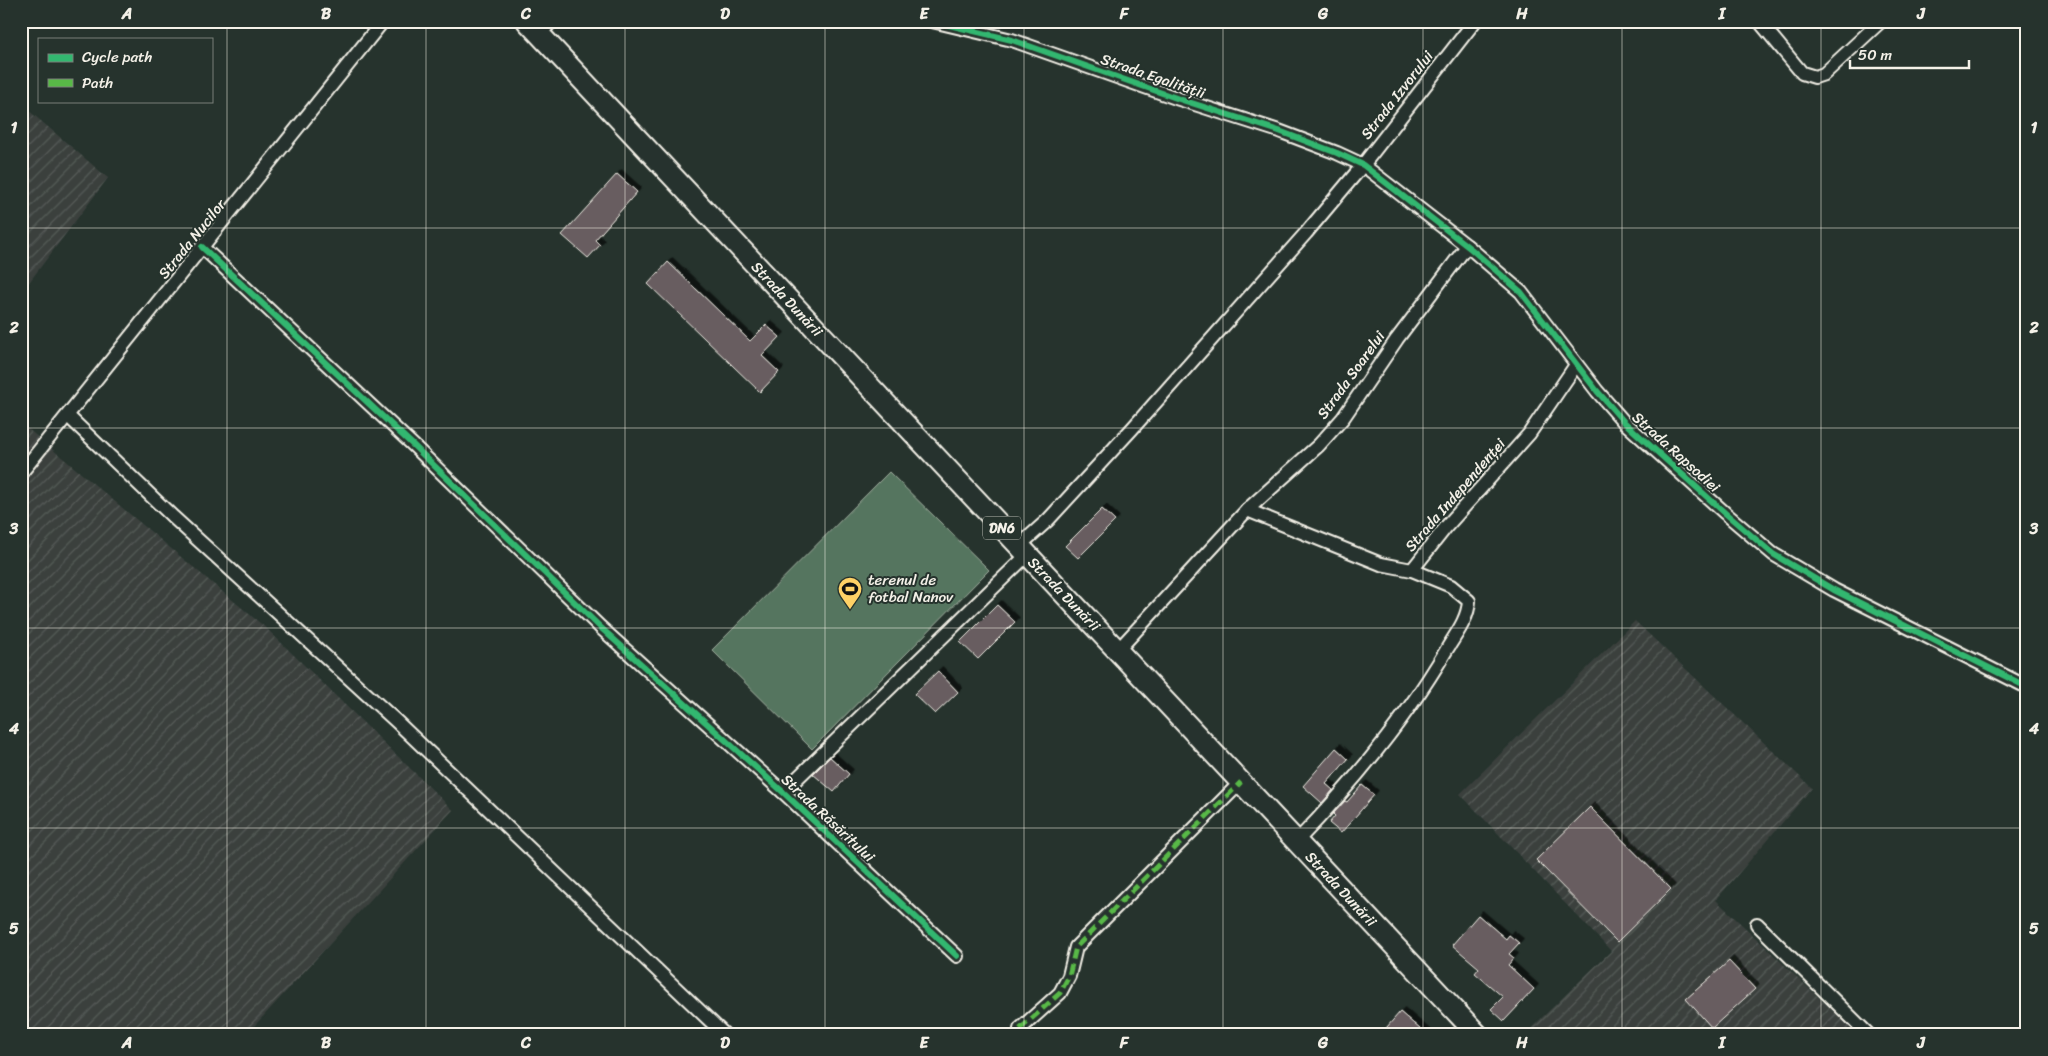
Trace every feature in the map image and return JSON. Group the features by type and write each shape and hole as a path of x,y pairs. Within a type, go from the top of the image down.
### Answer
{"main road":[{"name":"Strada Dunării","path":"539,25 1023,551 1478,1035"}],"street":[{"name":"Strada Nucilor","path":"21,473 383,21"},
{"name":"Strada Egalității","path":"932,21 1012,40 1179,99 1279,131 1364,165"},
{"name":"Strada Izvorului","path":"1364,165 1475,21"},
{"path":"1759,21 1802,73 1815,77 1824,74 1882,21"},
{"name":"Strada Rapsodiei","path":"1364,165 1467,246 1521,292 1576,365 1624,422 1725,513 1774,554 1834,590 2027,687"},
{"path":"1023,551 1048,520 1131,430 1364,165"},
{"name":"Strada Soarelui","path":"1118,650 1246,510 1319,445 1343,418 1397,339 1467,246"},
{"name":"Strada Răsăritului","path":"202,248 414,446 600,627 783,792 957,956"},
{"name":"Strada Independenței","path":"1297,841 1325,812 1371,757 1424,687 1463,623 1468,611 1469,601 1451,586 1412,570 1446,527 1529,434 1576,365"},
{"path":"68,416 173,517 397,722 725,1035"},
{"path":"1246,510 1381,564 1412,570"},
{"name":"Strada Răsăritului","path":"783,792 1023,551"},
{"path":"1020,1029 1060,993 1068,976 1076,947 1240,782"},
{"path":"1757,924 1869,1035"}],"shaded area":[{"path":"21,104 108,178 21,293"},
{"path":"21,423 266,628 453,810 246,1035 21,1035"},
{"path":"1635,621 1812,788 1716,900 1858,1035 1524,1035 1611,951 1460,794"}],"green space":[{"name":"terenul de fotbal Nanov","path":"889,472 989,570 812,749 712,650"}],"building":[{"path":"617,174 637,192 595,240 600,245 588,258 562,235"},
{"path":"668,262 750,341 766,325 780,337 762,356 779,372 760,392 648,284"},
{"path":"1102,509 1115,521 1078,558 1065,546"},
{"path":"997,605 1015,622 978,659 960,642"},
{"path":"938,671 958,692 935,714 914,694"},
{"path":"1336,748 1348,759 1326,784 1333,790 1322,803 1303,786"},
{"path":"830,757 849,774 834,792 813,774"},
{"path":"1362,785 1374,795 1341,833 1329,823 1335,816 1333,814"},
{"path":"1590,807 1671,889 1617,942 1536,860"},
{"path":"1478,915 1506,939 1509,935 1519,943 1509,954 1514,958 1508,965 1534,989 1504,1021 1491,1009 1503,997 1475,973 1479,968 1452,945"},
{"path":"1729,961 1755,989 1712,1028 1686,999"},
{"path":"1400,1012 1427,1035 1380,1035"}],"marked path":[{"path":"1020,1029 1060,993 1069,976 1076,947 1241,782"}],"cycle path":[{"path":"932,21 1012,40 1179,99 1279,131 1363,165 1471,249 1521,292 1597,391 1624,422 1773,554 1834,590 2027,687"},
{"path":"202,247 414,446 600,627 783,792 957,956"}],"place":[{"name":"terenul de fotbal Nanov","path":"850,610"}]}
